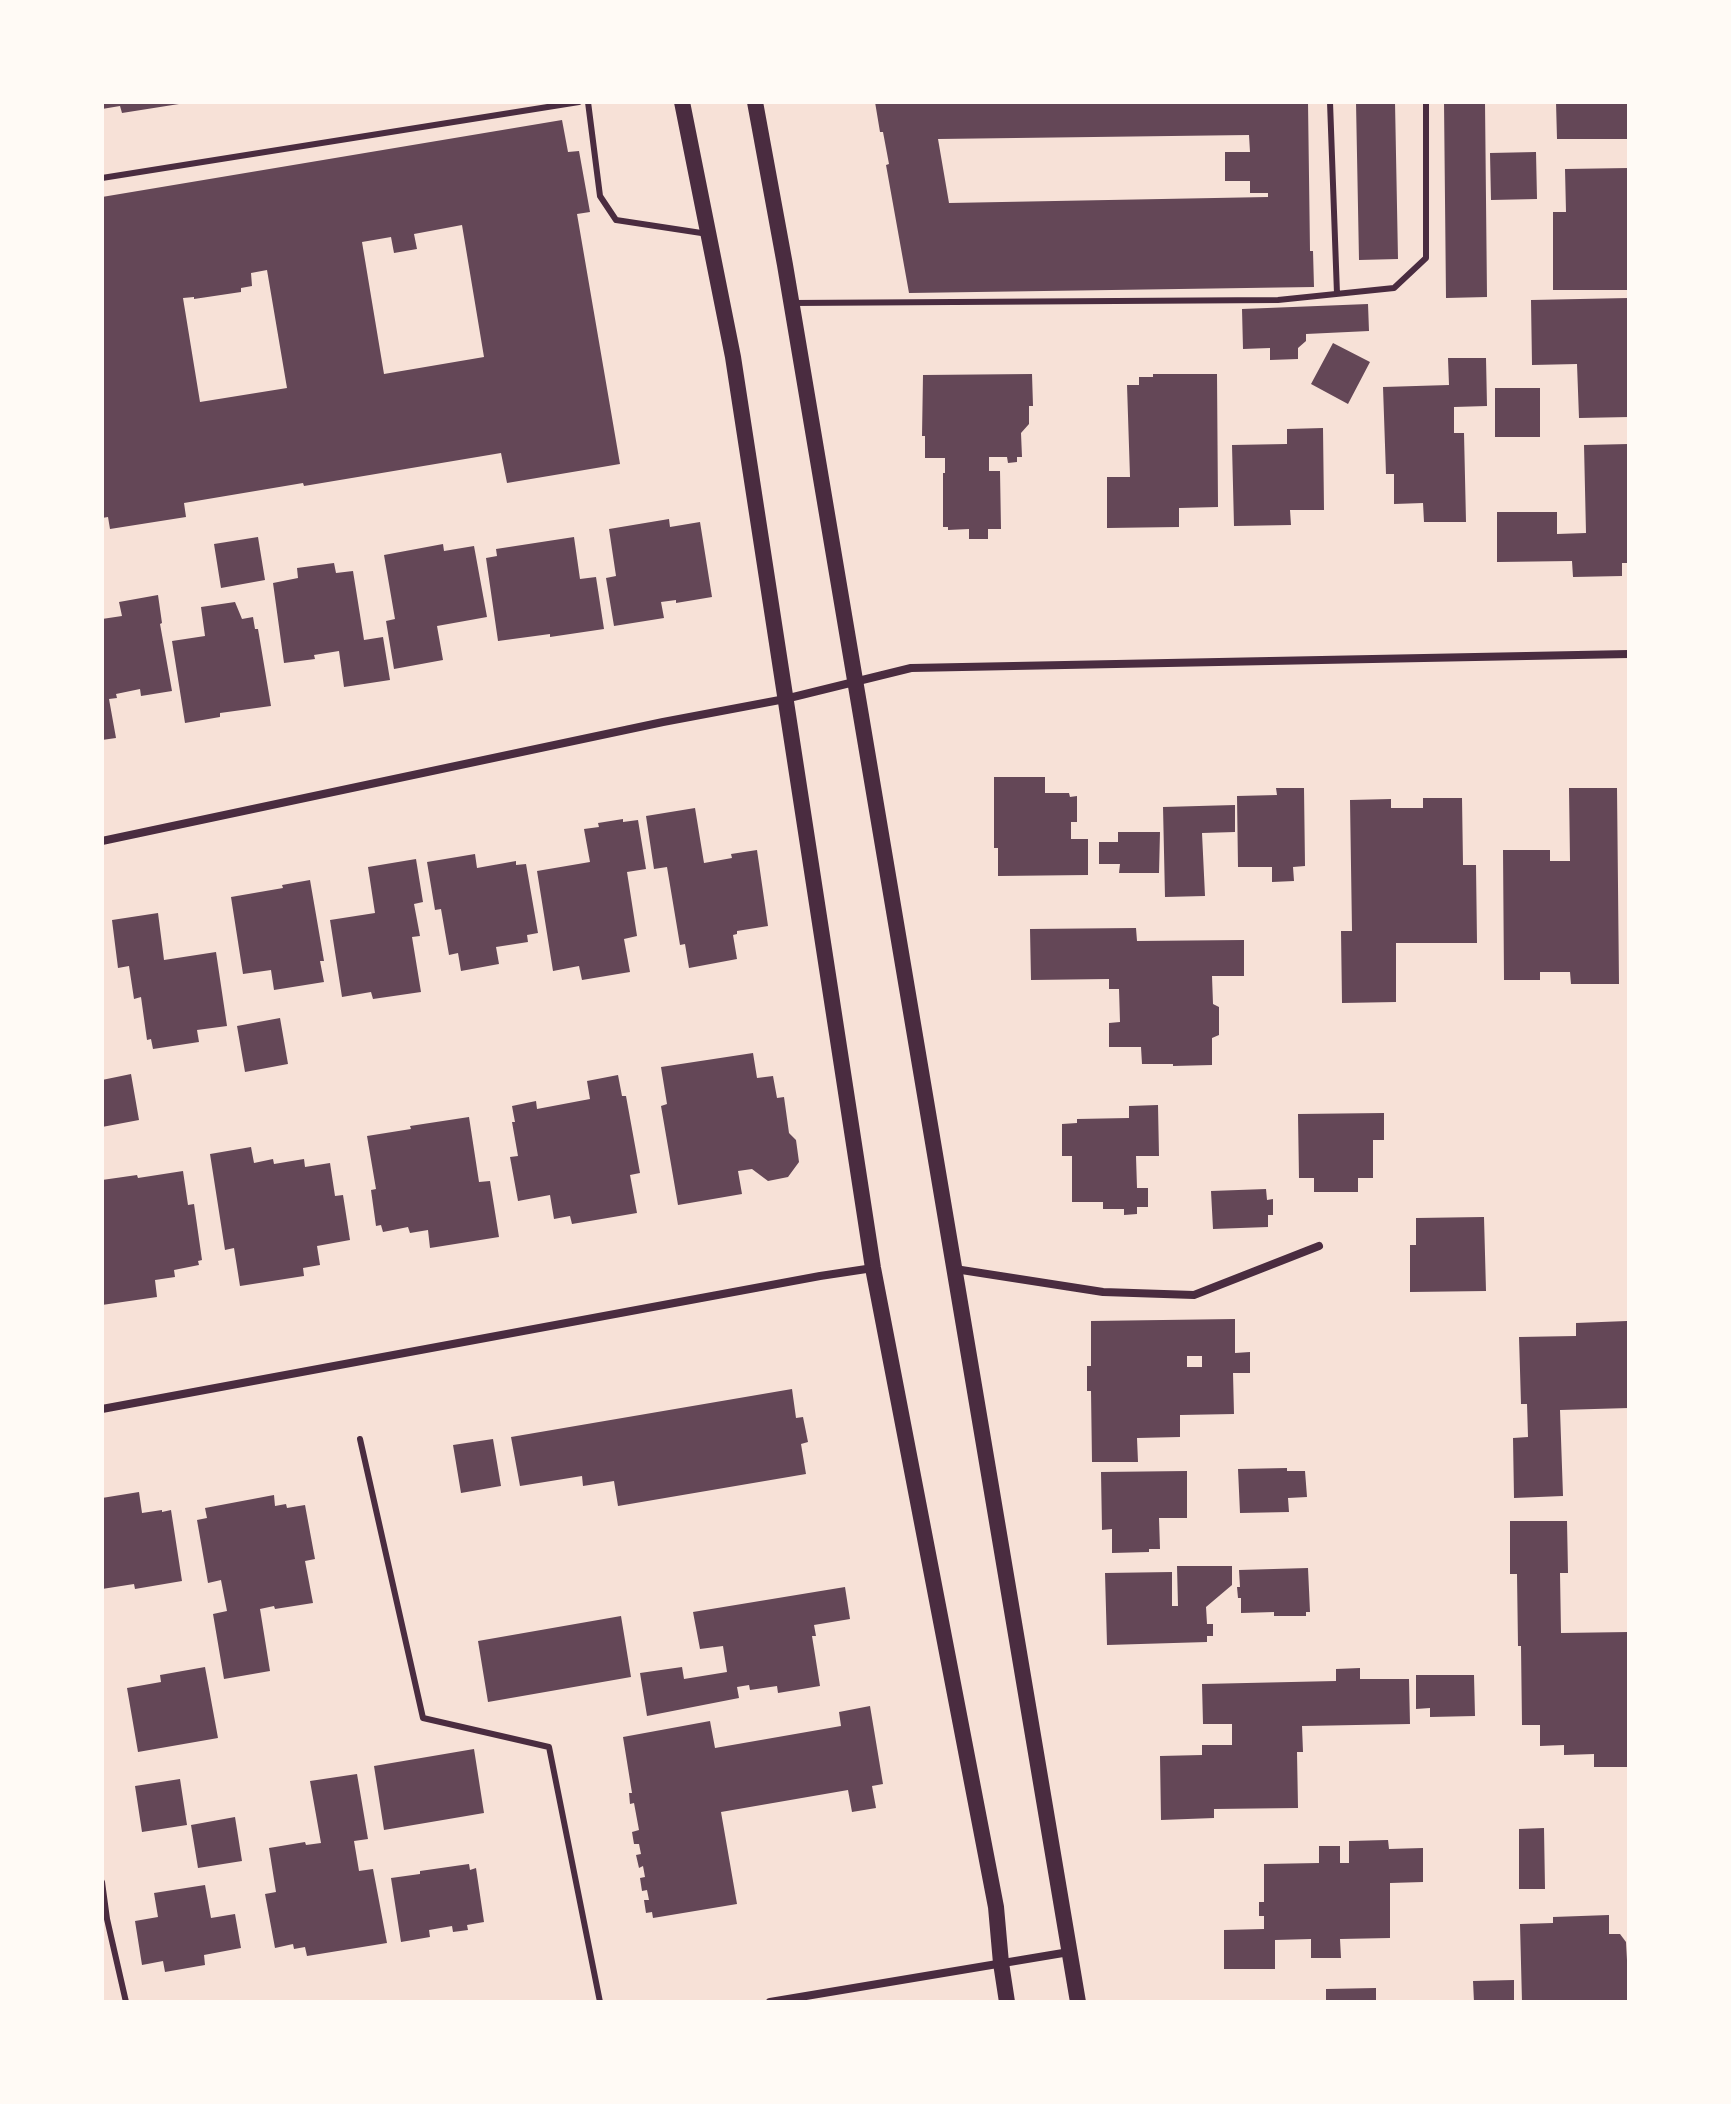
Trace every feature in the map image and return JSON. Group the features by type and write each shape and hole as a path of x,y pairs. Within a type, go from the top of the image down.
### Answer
{"main road":[{"path":"682,102 733,357 873,1268 996,1907 1007,2002"},
{"path":"755,102 792,303 1078,2002"}],"street":[{"path":"102,841 648,725 785,699 916,667 1629,654"},
{"path":"954,1269 1103,1292 1194,1295 1319,1246"},
{"path":"102,1409 873,1268"},
{"path":"770,2002 1069,1952"}],"lane":[{"path":"102,178 579,102"},
{"path":"588,102 600,196 616,220 708,234"},
{"path":"1330,102 1337,294"},
{"path":"792,303 1278,300 1394,288 1426,258 1426,102"},
{"path":"360,1439 423,1718 549,1747 600,2002"},
{"path":"102,1882 126,2002"}],"building":[{"path":"102,102 179,104 122,113 120,106 102,109"},
{"path":"875,102 1308,102 1310,251 1313,251 1314,287 909,293 886,165 889,164 883,132 880,132","holes":["1249,135 1250,152 1225,152 1225,181 1250,181 1250,193 1268,193 1268,197 949,203 938,139"]},
{"path":"1356,102 1395,102 1398,259 1359,260"},
{"path":"1444,102 1485,102 1487,297 1446,298"},
{"path":"1556,102 1629,102 1629,139 1557,139"},
{"path":"562,120 568,152 579,151 590,212 577,214 620,464 507,483 501,453 184,503 186,517 110,529 108,517 102,518 102,197","holes":["462,225 484,357 384,374 362,242 391,237 394,253 417,249 414,234","267,270 287,388 200,402 183,298 241,292 241,288 252,286 251,273"]},
{"path":"1536,152 1537,199 1491,200 1490,153"},
{"path":"1629,168 1629,290 1553,290 1553,212 1566,212 1565,169"},
{"path":"1629,298 1629,417 1579,418 1577,364 1532,365 1531,300"},
{"path":"1368,304 1369,331 1306,334 1306,341 1298,348 1298,359 1270,360 1270,348 1243,349 1242,309"},
{"path":"1333,343 1370,362 1348,404 1311,384"},
{"path":"1448,358 1486,358 1487,406 1454,407 1454,433 1464,433 1466,522 1424,522 1423,503 1394,504 1394,474 1386,474 1383,387 1449,385"},
{"path":"1032,374 1033,406 1029,406 1029,424 1021,433 1022,457 1017,457 1017,462 1008,463 1007,457 989,457 989,471 1000,471 1001,529 988,529 988,539 969,539 969,529 948,530 948,527 943,527 945,458 925,458 925,436 922,436 923,375"},
{"path":"1153,374 1217,374 1218,507 1179,508 1179,527 1107,528 1107,477 1130,477 1127,385 1139,385 1139,377 1153,377"},
{"path":"1495,388 1540,388 1540,437 1495,437"},
{"path":"1323,428 1324,510 1290,510 1291,525 1234,526 1232,445 1287,444 1287,429"},
{"path":"1629,444 1629,563 1622,563 1622,576 1573,577 1572,561 1497,562 1497,512 1557,512 1557,534 1586,533 1584,445"},
{"path":"669,519 670,527 700,522 712,597 676,603 676,600 661,602 664,618 614,626 606,578 616,576 609,529"},
{"path":"258,537 265,580 221,588 214,544"},
{"path":"574,537 580,579 596,577 604,629 498,641 486,558 497,556 496,549"},
{"path":"443,544 444,551 474,546 487,617 437,626 443,660 394,669 386,621 395,619 384,555"},
{"path":"334,563 336,573 353,571 364,640 383,637 390,680 344,687 339,651 314,655 315,659 284,663 273,583 298,578 297,568"},
{"path":"158,595 172,691 141,696 140,689 116,694 117,698 109,699 116,738 102,740 102,619 122,616 119,602"},
{"path":"235,602 242,619 253,617 255,629 258,629 271,706 220,713 220,717 185,723 172,641 205,636 201,607"},
{"path":"994,777 1045,777 1045,793 1077,796 1077,822 1071,822 1071,839 1088,839 1088,875 998,876 998,848 994,848"},
{"path":"1276,788 1304,788 1305,866 1293,867 1294,881 1272,882 1272,867 1238,867 1237,796 1277,795"},
{"path":"1569,788 1617,788 1619,984 1571,984 1570,972 1540,972 1540,980 1504,980 1503,850 1550,850 1550,861 1570,861"},
{"path":"1423,798 1462,798 1463,865 1476,865 1477,943 1396,943 1396,1002 1342,1003 1341,931 1352,931 1350,800 1391,799 1391,808 1423,808"},
{"path":"1235,805 1235,832 1202,833 1205,896 1165,897 1163,807"},
{"path":"695,808 704,863 757,850 768,926 737,931 733,935 737,959 689,968 685,944 680,945 667,867 654,869 646,816"},
{"path":"623,819 623,822 638,820 646,869 627,872 637,936 624,939 630,972 582,980 579,966 553,971 537,871 590,862 584,829"},
{"path":"1118,832 1160,832 1159,873 1119,873 1120,864 1099,864 1099,842 1118,842"},
{"path":"475,854 477,868 516,861 516,865 526,864 538,933 527,935 528,942 496,947 499,964 461,971 458,953 449,955 441,909 435,910 427,862"},
{"path":"416,859 423,902 414,904 420,936 412,937 421,992 373,999 371,992 342,997 330,920 375,913 368,867"},
{"path":"310,880 324,961 320,961 324,982 274,990 271,970 243,974 231,897"},
{"path":"158,913 164,960 216,952 227,1026 197,1030 199,1042 153,1049 151,1039 147,1040 141,997 134,999 129,966 118,968 112,920"},
{"path":"1136,928 1137,941 1244,940 1244,976 1212,976 1213,1004 1219,1007 1219,1035 1212,1038 1212,1065 1142,1064 1141,1047 1109,1047 1109,1023 1120,1022 1119,989 1109,989 1109,979 1031,980 1030,929"},
{"path":"280,1018 288,1064 245,1072 237,1026"},
{"path":"753,1053 757,1078 773,1076 777,1098 784,1097 789,1133 796,1140 799,1162 788,1177 768,1181 752,1169 738,1171 742,1194 678,1205 661,1106 667,1104 661,1067"},
{"path":"131,1074 139,1120 102,1127 102,1080"},
{"path":"618,1075 622,1096 626,1096 640,1173 630,1175 637,1213 572,1224 570,1216 554,1219 550,1195 518,1201 510,1157 518,1156 512,1106 536,1101 537,1109 590,1099 587,1081"},
{"path":"1158,1105 1159,1156 1136,1156 1137,1188 1148,1188 1148,1207 1137,1207 1137,1214 1124,1215 1124,1209 1103,1209 1103,1202 1072,1202 1072,1156 1062,1156 1062,1124 1077,1123 1077,1119 1129,1118 1129,1106"},
{"path":"1384,1113 1384,1140 1373,1140 1373,1178 1358,1178 1358,1192 1314,1192 1314,1178 1299,1178 1298,1114"},
{"path":"469,1117 479,1182 490,1181 499,1237 430,1248 428,1230 410,1233 408,1227 383,1232 381,1225 376,1226 371,1190 376,1189 367,1136"},
{"path":"251,1147 254,1163 273,1159 274,1164 304,1159 305,1167 330,1163 335,1196 343,1195 350,1240 317,1246 320,1265 303,1268 304,1276 240,1286 234,1248 225,1250 210,1154"},
{"path":"183,1171 188,1205 194,1204 202,1260 198,1261 199,1265 174,1270 175,1277 155,1280 157,1297 102,1305 102,1180"},
{"path":"1266,1189 1267,1200 1273,1199 1273,1215 1268,1215 1268,1227 1213,1229 1211,1191"},
{"path":"1484,1217 1486,1291 1410,1292 1410,1245 1416,1245 1416,1218"},
{"path":"1235,1319 1235,1353 1250,1352 1250,1373 1233,1373 1234,1414 1180,1415 1180,1437 1137,1438 1138,1462 1092,1462 1091,1391 1087,1391 1087,1366 1091,1366 1091,1321","holes":["1187,1356 1202,1356 1202,1367 1187,1367"]},
{"path":"1627,1321 1629,1408 1560,1410 1563,1496 1514,1498 1513,1438 1528,1437 1527,1404 1521,1404 1519,1337 1576,1336 1576,1323"},
{"path":"792,1389 796,1418 803,1417 808,1442 801,1444 806,1474 618,1506 614,1481 583,1486 582,1476 520,1486 511,1437"},
{"path":"493,1439 501,1486 461,1493 453,1445"},
{"path":"1287,1468 1287,1471 1305,1471 1307,1497 1288,1498 1289,1512 1240,1513 1238,1469"},
{"path":"1187,1471 1187,1518 1159,1518 1160,1549 1112,1553 1112,1529 1102,1530 1101,1472"},
{"path":"139,1492 142,1513 171,1510 182,1581 135,1589 134,1584 102,1589 102,1498"},
{"path":"274,1495 275,1506 305,1505 315,1559 305,1561 313,1603 260,1609 270,1671 224,1679 213,1614 227,1611 221,1580 208,1583 197,1520 207,1518 205,1508"},
{"path":"1510,1521 1567,1521 1568,1573 1560,1573 1561,1633 1629,1632 1629,1767 1594,1767 1594,1754 1564,1755 1564,1745 1540,1746 1540,1725 1522,1725 1517,1574 1510,1574"},
{"path":"1177,1566 1232,1566 1232,1585 1206,1607 1207,1624 1213,1624 1213,1636 1207,1636 1207,1642 1107,1645 1105,1573 1172,1572 1172,1606 1178,1606"},
{"path":"1308,1568 1310,1612 1306,1612 1306,1616 1274,1616 1274,1612 1241,1613 1237,1587 1240,1587 1239,1570"},
{"path":"845,1587 850,1619 814,1625 816,1636 812,1636 820,1686 778,1693 777,1686 750,1690 749,1685 737,1687 739,1698 647,1716 640,1673 682,1667 684,1679 727,1672 723,1646 700,1649 693,1612"},
{"path":"621,1616 631,1677 488,1702 478,1641"},
{"path":"205,1667 218,1738 138,1752 127,1688 161,1682 160,1675"},
{"path":"1360,1668 1360,1679 1409,1679 1410,1724 1302,1726 1303,1752 1297,1752 1298,1808 1214,1809 1214,1818 1161,1820 1160,1756 1202,1755 1202,1745 1232,1745 1232,1724 1203,1724 1202,1684 1336,1681 1336,1669"},
{"path":"1416,1675 1474,1675 1475,1716 1430,1717 1430,1708 1416,1709"},
{"path":"870,1706 883,1784 872,1786 876,1808 852,1812 848,1790 721,1812 737,1904 653,1918 652,1912 646,1913 644,1900 649,1900 647,1890 642,1891 640,1878 645,1877 636,1855 641,1854 639,1844 634,1844 632,1832 639,1830 634,1803 630,1804 629,1793 632,1793 623,1737 710,1721 715,1748 841,1726 839,1712"},
{"path":"474,1749 484,1813 384,1830 374,1766"},
{"path":"357,1774 368,1839 354,1841 359,1871 373,1869 387,1943 307,1956 305,1947 294,1949 293,1944 275,1948 265,1894 276,1892 269,1848 305,1842 306,1845 321,1843 310,1781"},
{"path":"180,1779 187,1825 142,1832 135,1786"},
{"path":"235,1817 242,1861 198,1868 191,1825"},
{"path":"1544,1828 1545,1889 1519,1889 1519,1829"},
{"path":"1388,1840 1389,1849 1423,1848 1423,1882 1390,1883 1390,1938 1340,1939 1341,1958 1311,1958 1311,1939 1275,1940 1275,1969 1224,1969 1224,1930 1264,1929 1264,1916 1259,1916 1259,1902 1264,1902 1264,1864 1319,1863 1319,1846 1340,1846 1340,1863 1349,1863 1349,1841"},
{"path":"469,1864 470,1870 476,1868 484,1922 467,1925 468,1930 453,1932 452,1926 429,1930 430,1937 401,1942 391,1878"},
{"path":"205,1885 211,1918 235,1914 241,1948 204,1955 205,1965 165,1972 163,1961 142,1965 135,1921 158,1917 154,1893"},
{"path":"1609,1915 1609,1934 1620,1934 1626,1942 1629,2002 1522,2002 1520,1924 1553,1923 1553,1917"},
{"path":"1514,1980 1514,2002 1474,2002 1473,1981"},
{"path":"1376,1988 1376,2002 1326,2002 1326,1989"}]}
